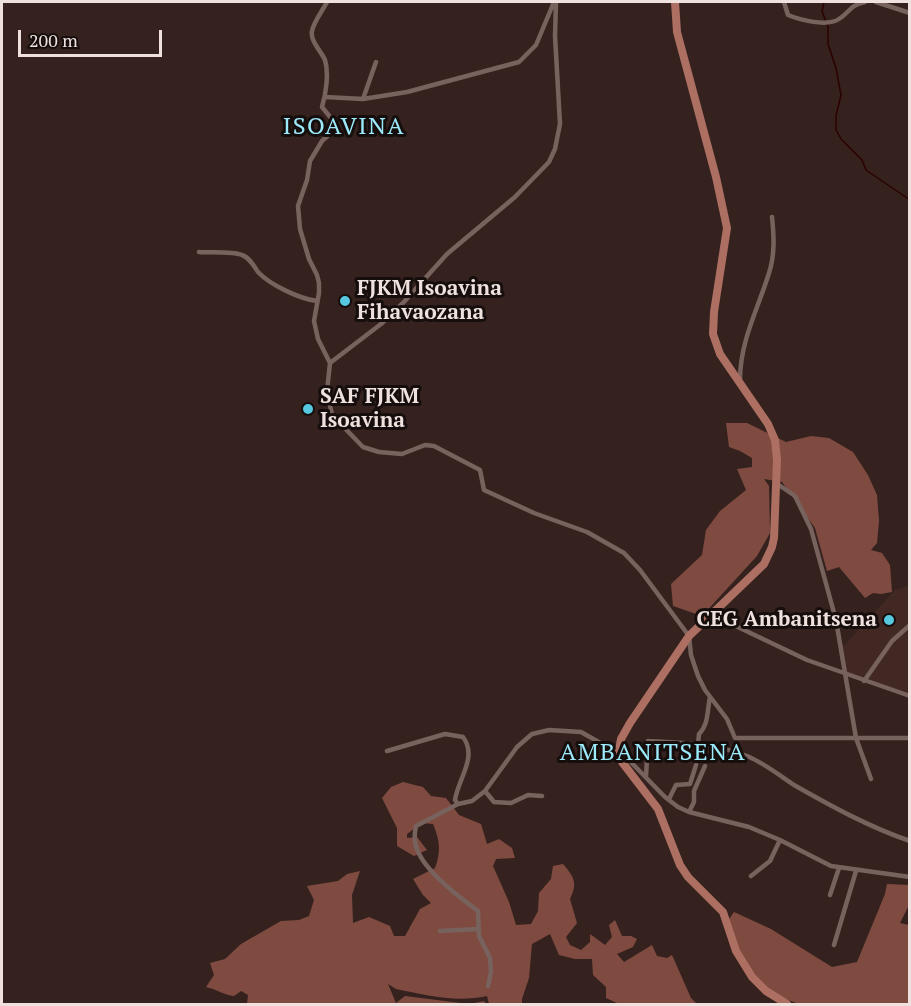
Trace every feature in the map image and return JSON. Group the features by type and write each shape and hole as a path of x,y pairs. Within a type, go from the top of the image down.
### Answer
{"main road":[{"path":"675,2 677,32 716,177 727,228 714,312 713,334 720,354 773,434 776,450 774,538 764,564 707,616 689,636 630,723 621,739 619,750 622,762 658,809 680,865 688,877 723,912 736,951 752,977 766,991 787,1005"}],"street":[{"path":"327,2 312,31 312,38 324,59 325,97 322,107 334,123 333,131 322,141 310,161 307,180 298,206 300,229 309,260 317,275 319,293 314,321 318,339 330,363 327,391 332,415 363,447 379,452 402,454 424,445 434,446 480,470 484,490 534,513 587,532 624,552 689,636 691,655 698,676 710,697 728,719 735,738 805,740 909,738"},
{"path":"325,97 363,99 407,92 519,62 537,45 555,2"},
{"path":"330,363 381,324 447,254 515,197 549,162 555,149 560,124 555,2"},
{"path":"784,2 788,15 801,21 829,22 838,20 854,4 866,2"},
{"path":"876,2 909,13"},
{"path":"363,99 376,62"},
{"path":"740,383 743,347 748,326 773,257 772,217"},
{"path":"199,252 243,255 259,273 271,281 295,295 317,301"},
{"path":"776,483 795,496 811,530 836,620 856,738 871,779"},
{"path":"707,616 721,620 807,660 909,696"},
{"path":"864,681 892,641 909,625"},
{"path":"698,744 699,734 704,729 707,719 710,697"},
{"path":"488,987 491,972 490,958 483,947 478,911 423,862 414,842 416,826 458,804 472,801 485,791 517,747 526,738 539,731 581,732 604,745 619,750 669,799 689,812 749,827 780,840 824,864 856,871 909,876"},
{"path":"387,751 445,734 463,737 468,751 466,766 456,794 455,800 458,804"},
{"path":"646,776 648,741 698,744 726,749 749,756 793,784 863,822 909,841"},
{"path":"669,799 676,785 690,784 696,765"},
{"path":"689,812 694,802 694,792 705,766"},
{"path":"485,791 489,798 497,802 511,803 528,795 542,796"},
{"path":"751,876 770,861 780,840"},
{"path":"830,895 839,868"},
{"path":"834,945 856,871"},
{"path":"440,931 479,929"}],"shaded area":[{"path":"726,423 747,423 786,442 811,436 829,438 853,452 868,475 877,495 879,521 877,543 871,550 882,553 890,565 892,592 873,593 865,598 839,567 827,571 815,528 782,482 764,479 769,486 770,533 757,556 702,616 673,606 671,584 702,555 706,530 720,511 746,490 737,469 752,467 752,458 729,447"},
{"name":"CEG Ambanitsena","path":"909,586 909,696 846,675 841,649 895,590"},
{"path":"403,782 423,787 431,796 446,798 459,815 481,824 487,844 499,839 512,848 515,858 496,859 493,866 509,902 516,925 531,924 538,911 539,893 551,879 553,866 563,864 574,884 570,899 577,923 566,937 570,945 581,950 590,942 590,934 605,945 612,937 609,925 615,920 622,936 637,939 633,947 617,954 624,962 652,945 657,956 667,958 672,955 691,998 697,1004 619,1004 606,998 606,987 593,975 592,959 575,959 559,955 550,934 532,944 529,978 522,1004 489,1004 487,996 464,999 430,996 396,989 388,984 396,1003 405,996 469,1004 247,1004 248,995 241,991 234,996 206,987 214,975 210,963 225,959 241,944 281,921 299,920 309,916 314,900 307,886 338,881 347,874 360,871 352,895 353,923 369,917 390,926 394,936 405,936 420,909 431,903 413,879 435,868 439,846 433,824 422,823 407,834 407,838 417,837 427,850 414,856 397,846 397,828 382,798 391,787"},
{"path":"887,884 909,885 909,905 900,923 909,925 909,1004 798,1004 784,998 754,980 745,965 727,922 734,912 771,929 832,967 857,962"},
{"path":"484,1001 486,1004 469,1004"}],"waterway":[{"path":"824,2 822,11 828,27 828,44 836,68 841,95 836,116 836,130 841,139 862,160 866,170 910,200"}],"place":[{"name":"FJKM Isoavina Fihavaozana","path":"345,301"},
{"name":"SAF FJKM Isoavina","path":"308,409"},
{"name":"CEG Ambanitsena","path":"889,620"}],"district":[{"name":"ISOAVINA","path":"344,127"},
{"name":"AMBANITSENA","path":"653,753"}]}
